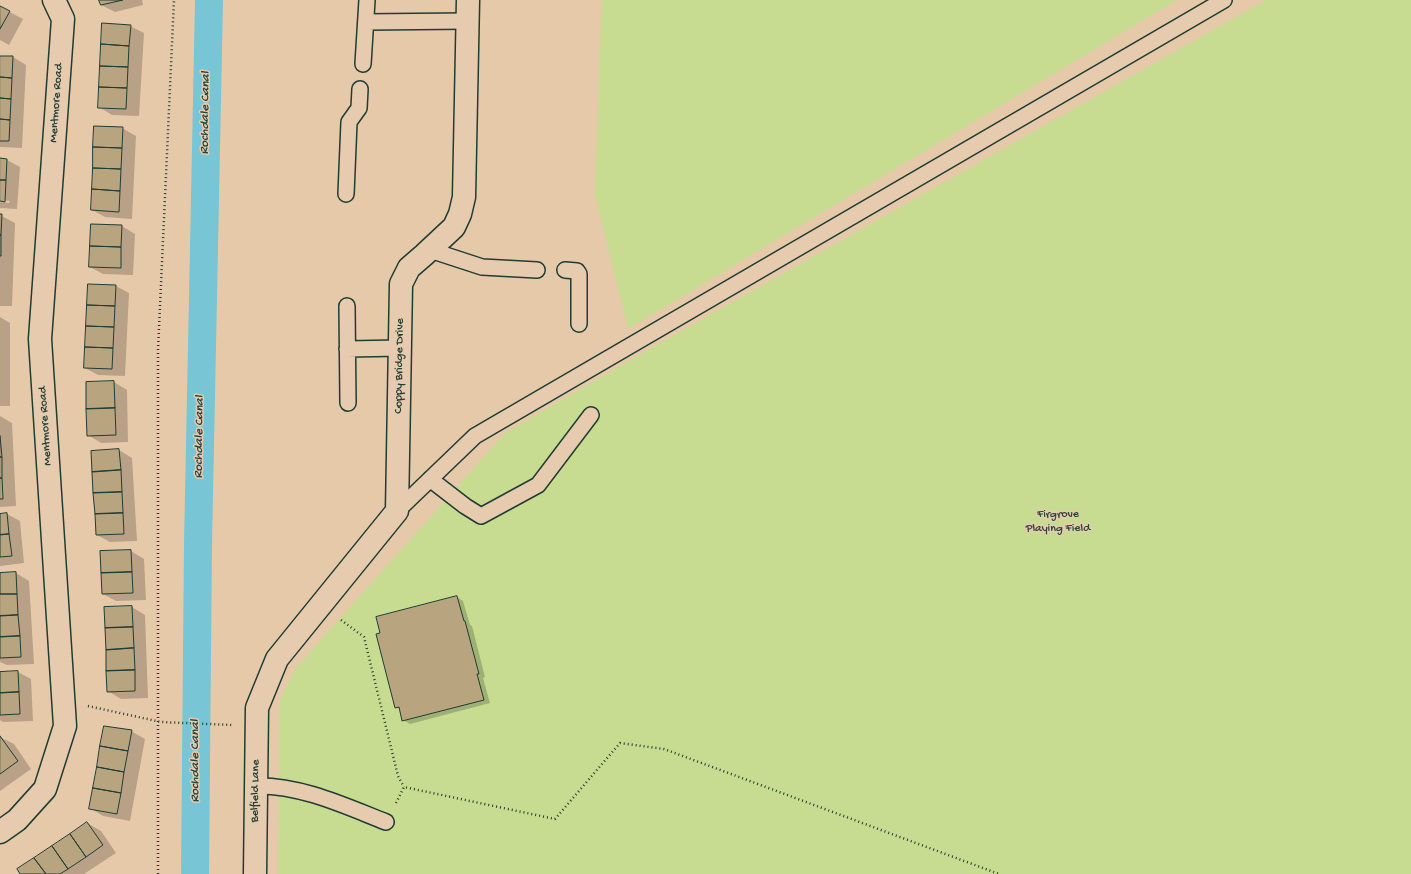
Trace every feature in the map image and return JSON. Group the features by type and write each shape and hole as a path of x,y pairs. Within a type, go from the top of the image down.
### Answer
{"street":[{"name":"Mentmore Road","path":"0,832 17,820 45,789 65,726 40,339 62,19 54,0"},
{"name":"Coppy Bridge Drive","path":"397,512 401,284 409,268 454,227 460,214 464,197 468,10"},
{"path":"320,606 397,512"},
{"name":"Belfield Lane","path":"254,874 257,708 277,659 320,606"}],"lane":[{"path":"363,64 367,0"},
{"path":"397,512 475,436 1224,0"},
{"path":"366,22 468,10"},
{"path":"346,194 349,122 359,108 360,90"},
{"path":"430,250 482,267 537,270"},
{"path":"565,270 574,270 578,274 579,324"},
{"path":"347,306 348,403"},
{"path":"347,349 401,348"},
{"path":"430,479 465,506 481,516 538,484 591,415"},
{"path":"256,786 272,786 317,796 386,822"}],"path":[{"path":"158,874 160,722 158,350 174,0"},
{"path":"320,606 364,637 398,776 404,787 555,819 620,743 664,749 999,874"},
{"path":"64,701 160,722 226,725"},
{"path":"386,822 404,787"}],"green space":[{"path":"602,0 1177,0 628,329 595,194"},
{"name":"Firgrove Playing Field","path":"1266,0 1411,0 1411,874 278,874 280,700 295,669 505,433 641,354"}],"building":[{"path":"99,0 123,0 101,5"},
{"path":"0,6 10,11 0,29"},
{"path":"102,23 131,25 129,46 101,44"},
{"path":"101,44 129,46 128,67 100,66"},
{"path":"0,56 13,56 12,78 0,77"},
{"path":"100,66 128,67 127,88 99,87"},
{"path":"0,77 12,78 11,99 0,98"},
{"path":"99,87 127,88 126,109 98,108"},
{"path":"0,98 11,99 10,120 0,119"},
{"path":"0,119 10,120 9,141 0,141"},
{"path":"94,126 123,127 122,148 93,147"},
{"path":"93,147 122,148 121,169 93,168"},
{"path":"0,158 7,159 6,180 0,180"},
{"path":"93,168 121,169 120,191 92,189"},
{"path":"0,180 6,180 5,202 0,201"},
{"path":"92,189 120,191 119,212 91,210"},
{"path":"0,214 2,214 1,235 0,235"},
{"path":"91,224 122,225 121,247 90,246"},
{"path":"1,235 1,256 0,256"},
{"path":"90,246 121,247 121,268 89,267"},
{"path":"88,284 116,285 115,306 87,305"},
{"path":"87,305 115,306 114,327 86,326"},
{"path":"86,326 114,327 113,348 85,347"},
{"path":"85,347 113,348 112,369 84,368"},
{"path":"114,381 115,408 86,409 86,382"},
{"path":"115,408 116,435 87,436 86,409"},
{"path":"0,436 2,457 0,457"},
{"path":"119,449 121,470 92,472 91,451"},
{"path":"0,457 2,457 2,478 0,478"},
{"path":"121,470 122,492 93,493 92,472"},
{"path":"0,478 2,478 3,499 0,499"},
{"path":"122,492 123,513 95,514 93,493"},
{"path":"7,513 9,534 0,535 0,514"},
{"path":"123,513 124,534 96,535 95,514"},
{"path":"9,534 12,556 0,557 0,535"},
{"path":"131,550 132,572 101,573 100,551"},
{"path":"16,572 17,594 0,594 0,573"},
{"path":"132,572 133,593 102,594 101,573"},
{"path":"0,594 17,594 18,615 0,616"},
{"path":"457,596 479,674 477,674 484,700 402,721 399,707 395,708 376,634 380,633 376,617"},
{"path":"132,606 133,627 105,628 104,607"},
{"path":"18,615 20,636 0,637 0,616"},
{"path":"133,627 134,648 106,650 105,628"},
{"path":"20,636 21,657 0,658 0,637"},
{"path":"134,648 135,670 106,671 106,650"},
{"path":"135,670 135,691 107,692 106,671"},
{"path":"18,671 19,692 0,693 0,672"},
{"path":"19,692 20,714 0,715 0,693"},
{"path":"104,726 132,730 128,751 100,746"},
{"path":"0,736 18,761 0,774"},
{"path":"100,746 128,751 124,772 97,767"},
{"path":"97,767 124,772 121,793 93,788"},
{"path":"93,788 121,793 117,814 89,809"},
{"path":"87,822 103,845 86,857 70,834"},
{"path":"70,834 86,857 68,869 52,846"},
{"path":"52,846 68,869 60,874 46,874 34,858"},
{"path":"34,858 46,874 20,874 17,869"}],"waterway":[{"name":"Rochdale Canal","path":"195,874 198,544 209,0"}]}
